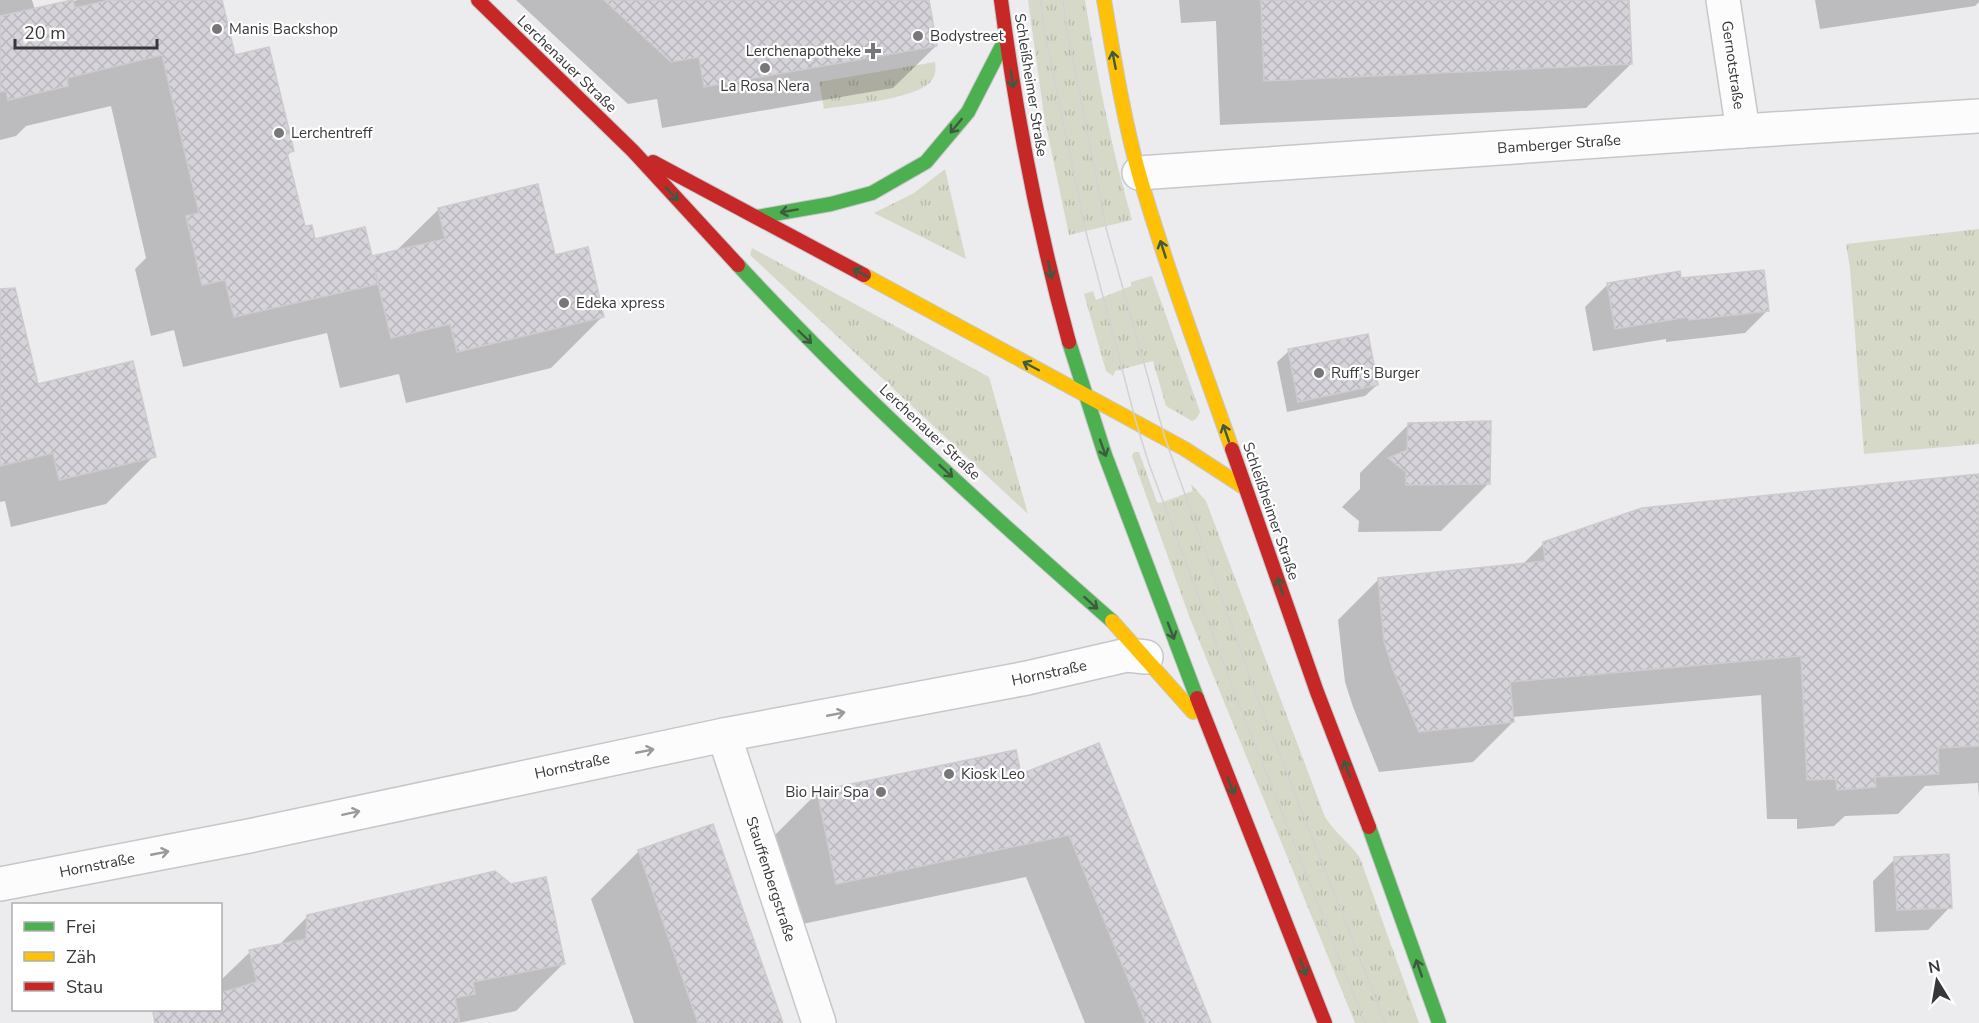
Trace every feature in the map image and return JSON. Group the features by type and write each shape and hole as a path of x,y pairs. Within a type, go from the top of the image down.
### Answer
{"main road":[{"name":"Lerchenauer Straße","path":"478,0 633,151 794,326 1004,526 1114,624 1146,657 1210,732"},
{"name":"Schleißheimer Straße","path":"1001,0 1020,130 1040,227 1084,393 1128,517 1210,732 1325,1023"},
{"name":"Schleißheimer Straße","path":"1104,0 1123,109 1139,173 1165,256 1317,692 1368,824 1439,1023"},
{"path":"757,217 831,204 872,193 926,162 968,112 1006,39"},
{"name":"Lerchenauer Straße","path":"633,151 1084,393 1185,449 1245,488"}],"street":[{"name":"Gernotstraße","path":"1723,0 1743,131"},
{"name":"Bamberger Straße","path":"1139,173 1979,116"},
{"name":"Hornstraße","path":"0,884 260,833 724,735 1037,676 1127,655 1146,657"},
{"name":"Stauffenbergstraße","path":"724,735 819,1023"}],"green space":[{"path":"1028,0 1085,0 1105,110 1132,220 1069,235 1044,116"},
{"path":"935,62 934,76 925,87 882,100 824,109 819,82"},
{"path":"945,169 966,259 874,213 914,193"},
{"path":"1979,229 1979,444 1864,454 1850,268 1846,244"},
{"path":"752,248 989,377 1028,514 750,255"},
{"path":"1152,276 1200,412 1192,421 1166,406 1153,361 1115,371 1113,376 1106,371 1084,294 1093,291 1096,300 1131,286 1131,282"},
{"path":"1134,452 1139,452 1157,502 1160,503 1193,491 1191,484 1206,501 1325,817 1360,858 1419,1023 1355,1023 1189,616 1132,456"}],"building":[{"path":"73,0 75,8 110,0 222,0 235,55 269,47 294,151 287,153 305,226 312,225 315,239 365,227 372,256 445,239 438,208 538,184 555,255 588,247 604,317 457,352 450,324 391,338 374,266 378,284 234,317 225,280 202,285 186,216 199,213 162,55 67,78 68,86 8,100 6,91 0,92 0,16"},
{"path":"604,0 929,0 937,46 704,87 699,57 671,62"},
{"path":"1261,0 1629,0 1632,64 1264,81"},
{"path":"1764,270 1769,311 1689,320 1688,317 1615,329 1607,283 1680,271 1681,278"},
{"path":"15,288 38,384 133,361 156,457 59,480 53,453 0,466 0,289"},
{"path":"1368,334 1378,385 1298,402 1288,349"},
{"path":"1491,421 1490,484 1406,485 1406,472 1388,458 1407,450 1408,423"},
{"path":"1979,474 1979,746 1938,748 1939,774 1875,777 1876,787 1837,790 1836,779 1807,780 1801,656 1510,682 1514,722 1419,732 1392,667 1384,641 1378,578 1545,561 1543,542 1642,508"},
{"path":"1099,743 1211,1023 1146,1023 1069,835 836,884 817,791 1016,750 1021,774"},
{"path":"713,824 783,1023 698,1023 638,850"},
{"path":"1949,854 1952,908 1897,910 1894,857"},
{"path":"495,871 511,884 546,877 565,964 473,982 475,994 455,998 460,1023 155,1023 153,1012 157,1011 222,1011 222,992 257,982 249,950 306,939 307,915"}],"tram line":[{"path":"1041,0 1044,29 1086,232 1149,464 1237,699 1365,1023"},
{"path":"1063,0 1106,228 1165,438 1256,694 1385,1023"}],"traffic: fast":[{"path":"757,217 831,204 872,193 926,162 968,112 1006,38"},
{"path":"738,265 782,312 920,448 1112,621"},
{"path":"1069,342 1105,455 1197,698"},
{"path":"1369,827 1439,1023"}],"traffic: slow":[{"path":"1104,0 1133,153 1172,278 1232,449"},
{"path":"864,275 1185,449 1245,488"},
{"path":"1112,621 1193,712"}],"traffic: jam":[{"path":"478,0 633,151 738,265"},
{"path":"1001,0 1029,172 1047,257 1069,342"},
{"path":"653,162 864,275"},
{"path":"1232,449 1317,692 1369,827"},
{"path":"1197,698 1325,1023"}],"place":[{"name":"Manis Backshop","path":"217,29"},
{"name":"Bodystreet","path":"918,36"},
{"name":"Lerchenapotheke","path":"873,51"},
{"name":"La Rosa Nera","path":"765,68"},
{"name":"Lerchentreff","path":"279,133"},
{"name":"Edeka xpress","path":"564,303"},
{"name":"Ruff’s Burger","path":"1319,373"},
{"name":"Kiosk Leo","path":"949,774"},
{"name":"Bio Hair Spa","path":"881,792"}]}
